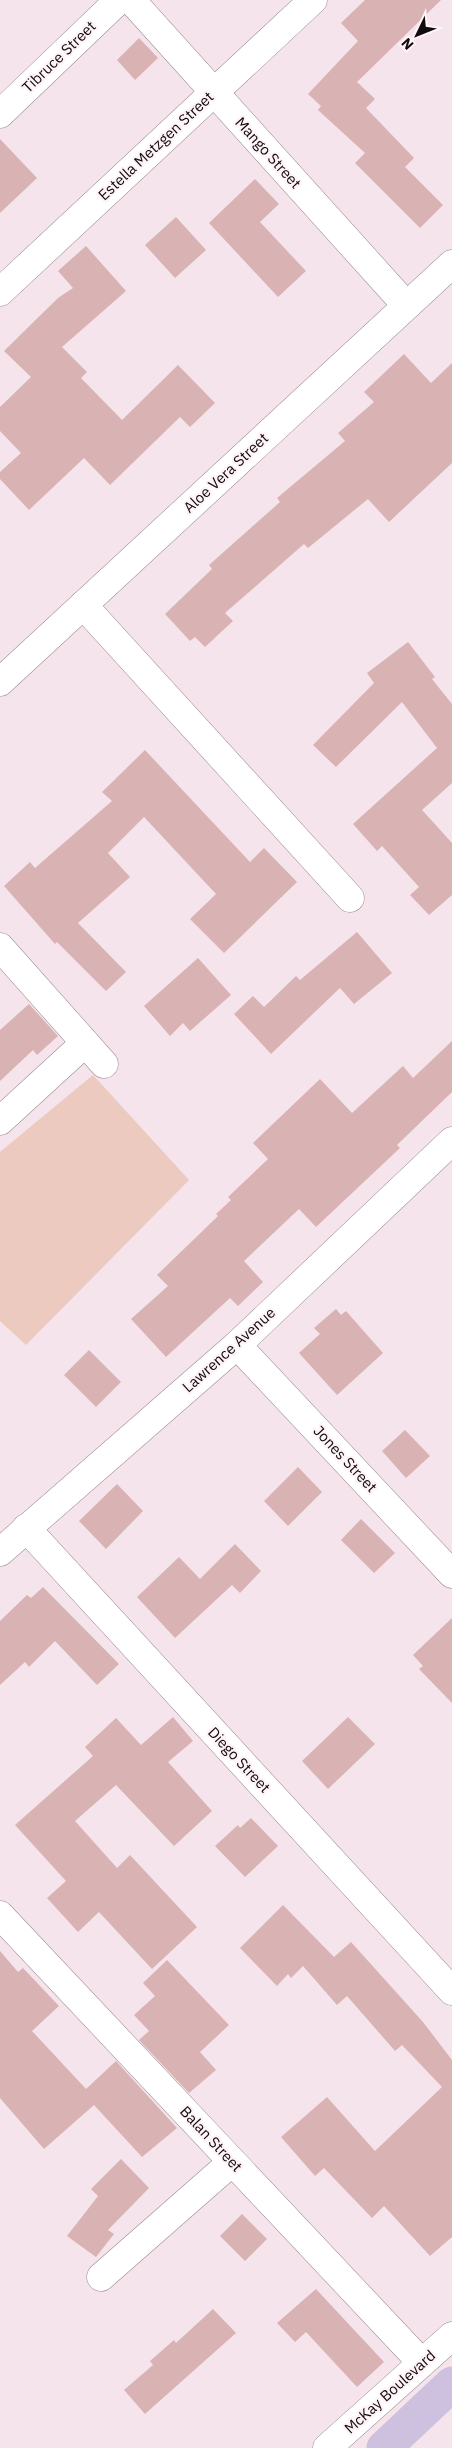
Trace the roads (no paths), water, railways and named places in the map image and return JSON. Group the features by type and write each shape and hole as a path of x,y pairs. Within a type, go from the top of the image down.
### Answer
{"street":[{"name":"Tibruce Street","path":"0,114 119,0"},
{"name":"Mango Street","path":"131,0 406,306"},
{"name":"Estella Metzgen Street","path":"0,292 313,0"},
{"name":"Aloe Vera Street","path":"0,682 452,264"},
{"path":"84,605 350,898"},
{"path":"0,947 104,1064"},
{"path":"0,1121 84,1043"},
{"name":"Lawrence Avenue","path":"0,1552 236,1345 448,1153"},
{"name":"Jones Street","path":"236,1345 452,1574"},
{"name":"Diego Street","path":"26,1528 452,1990"},
{"name":"Balan Street","path":"0,1915 422,2363"},
{"path":"101,2277 232,2162"},
{"name":"McKay Boulevard","path":"328,2448 452,2336"}],"waterway":[{"path":"384,2448 452,2384"}]}
